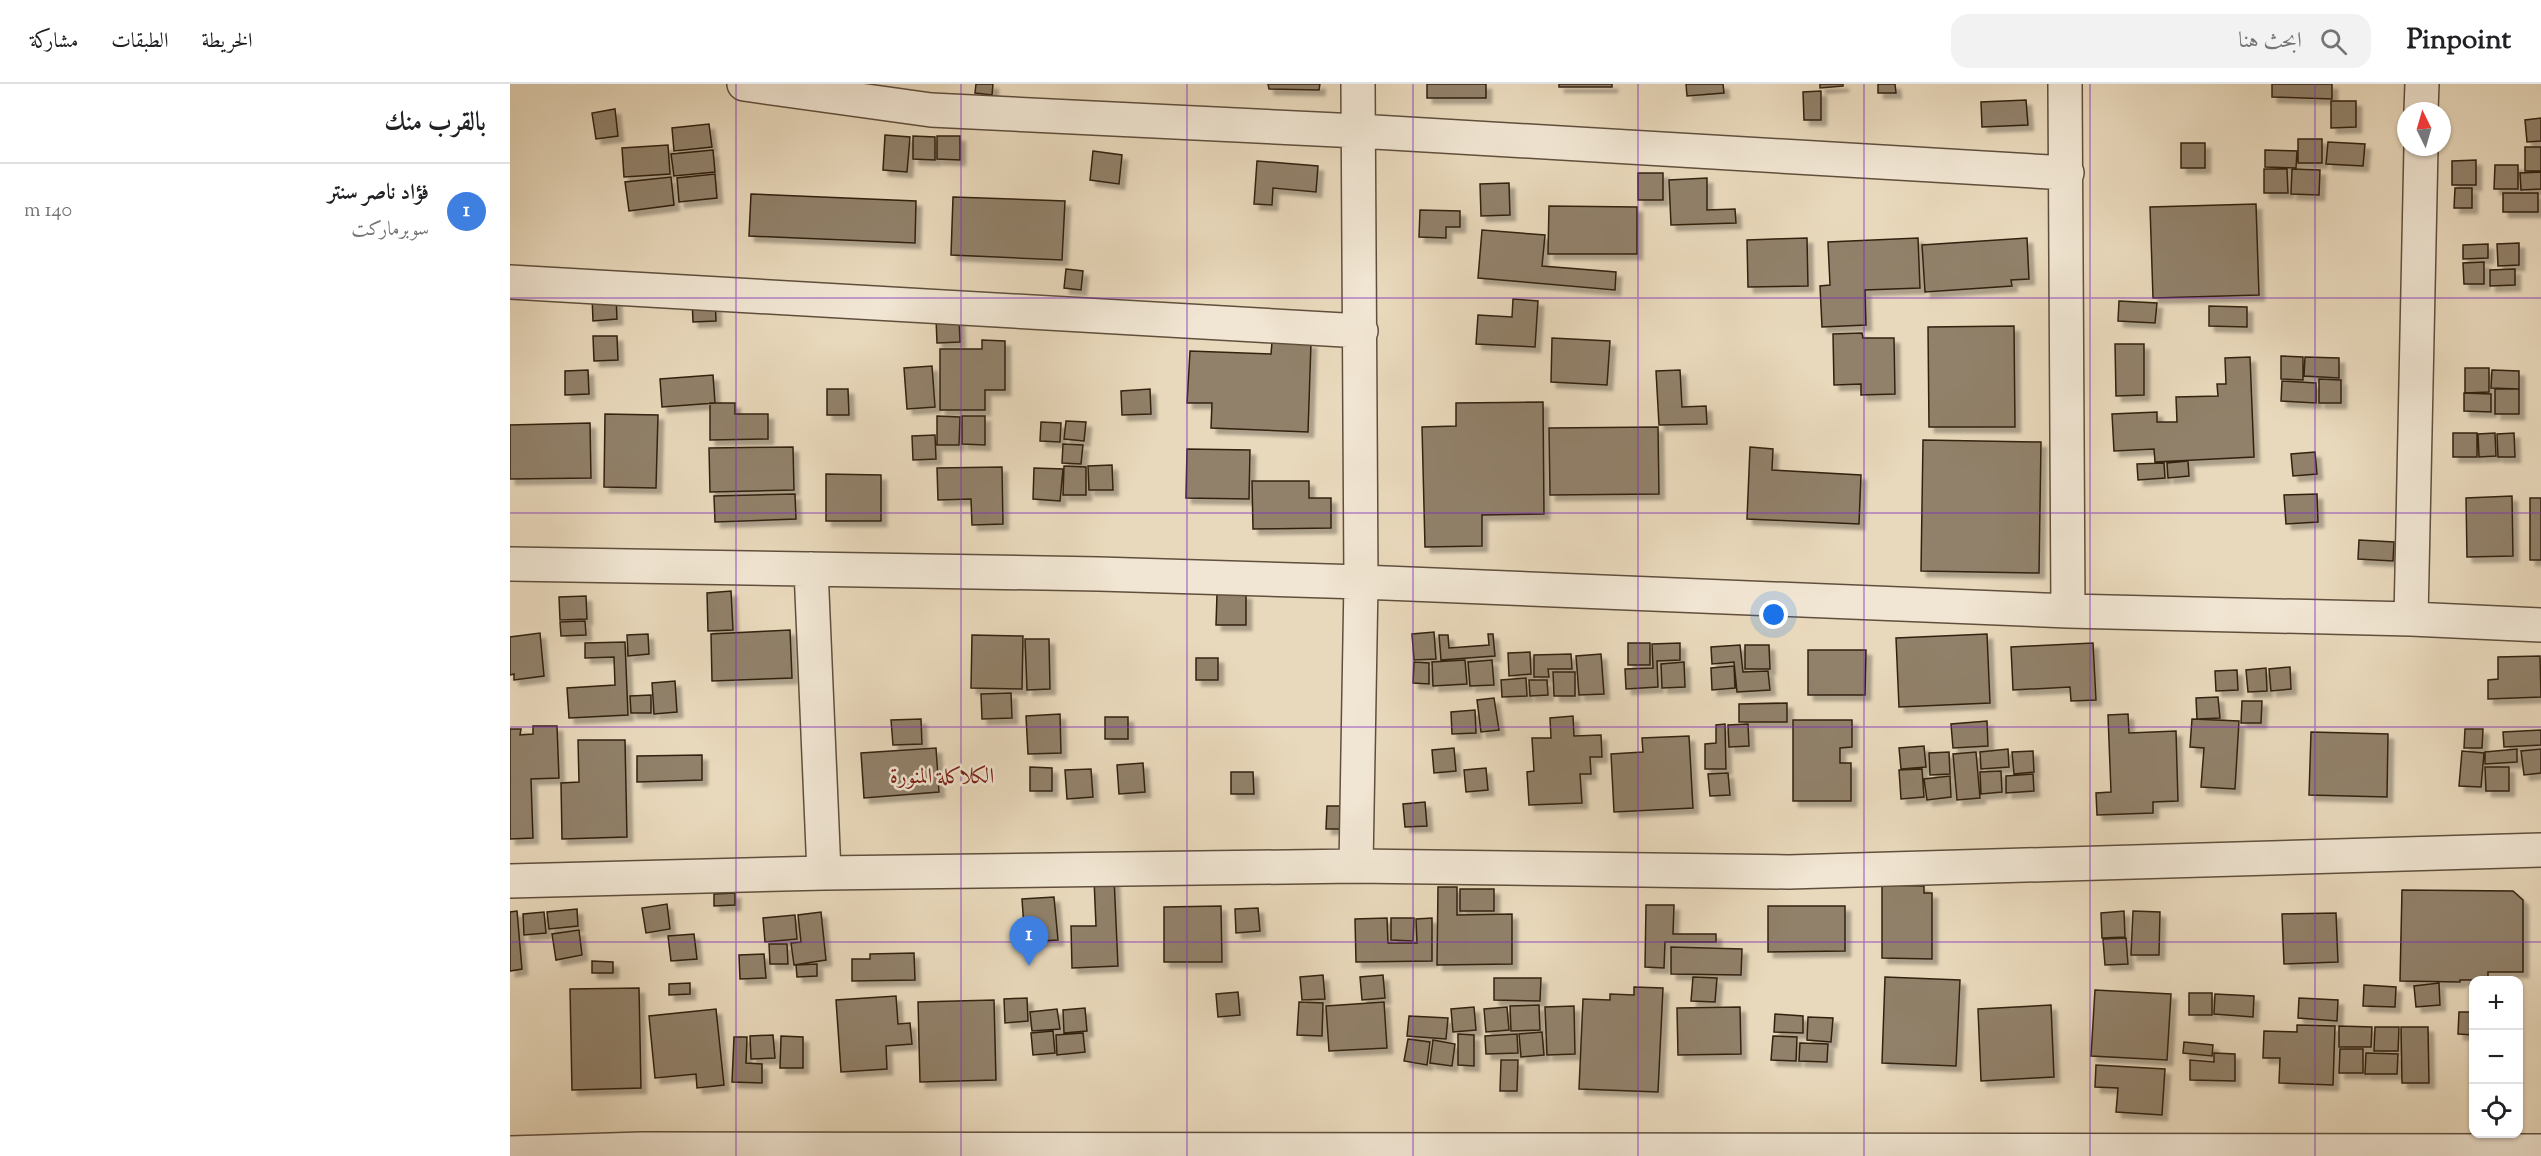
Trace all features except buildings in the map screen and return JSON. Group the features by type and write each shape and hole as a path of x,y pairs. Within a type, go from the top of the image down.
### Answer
{"street":[{"path":"744,84 1358,131 2067,173"},
{"path":"1356,866 1361,582 1359,84"},
{"path":"2064,84 2067,173 2068,611"},
{"path":"2421,102 2422,84"},
{"path":"2410,619 2421,156"},
{"path":"510,282 1361,331"},
{"path":"510,564 1361,582 2068,611 2410,619 2541,625"},
{"path":"811,569 824,873"},
{"path":"510,881 824,873 1356,866 1789,872 2541,850"},
{"path":"510,1153 2019,1153 2541,1150"}],"place":[{"name":"فؤاد ناصر سنتر","path":"1029,966"}],"district":[{"name":"الكلاكلة المنورة","path":"942,778"}]}
